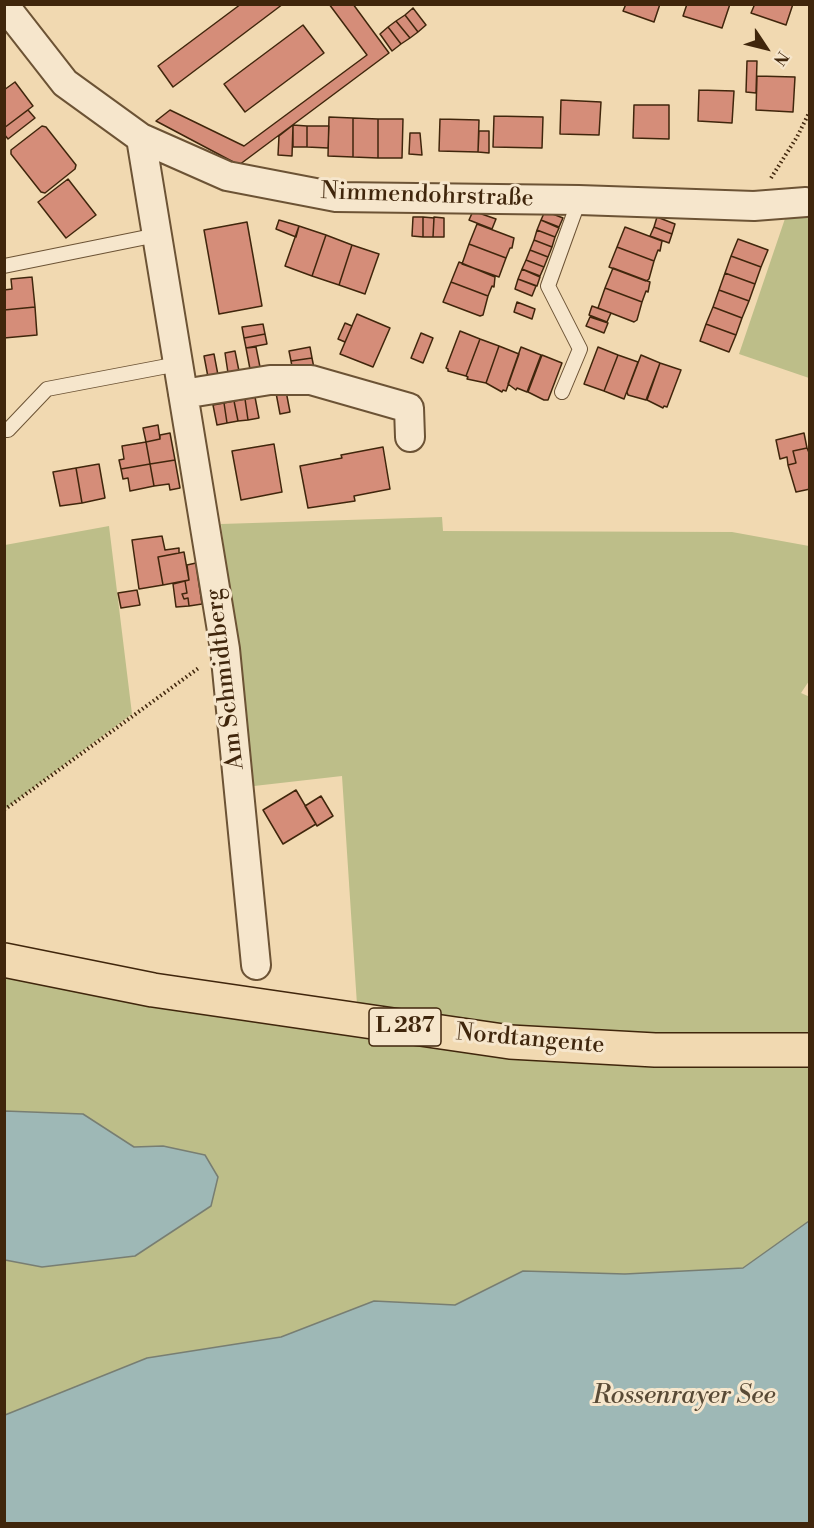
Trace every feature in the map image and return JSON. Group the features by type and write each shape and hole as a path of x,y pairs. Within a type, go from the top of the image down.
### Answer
{"main road":[{"name":"Nordtangente","path":"4,960 153,990 510,1042 655,1050 810,1050"}],"street":[{"name":"Nimmendohrstraße","path":"4,5 65,83 141,138 227,176 336,197 579,200 754,206 806,202"},
{"name":"Am Schmidtberg","path":"141,138 225,649 256,965"},
{"path":"183,394 270,380 311,380 409,408 410,436"}],"lane":[{"path":"562,392 580,349 548,286 579,200"},
{"path":"4,266 158,236"},
{"path":"4,430 8,430 47,389 178,364"}],"path":[{"path":"754,206 797,137 810,111"},
{"path":"4,810 225,649"}],"green space":[{"path":"792,198 809,200 809,378 739,354"},
{"path":"442,517 443,531 732,532 809,546 809,681 801,693 810,697 809,1223 738,1271 625,1274 523,1271 455,1305 374,1301 281,1337 147,1358 5,1415 5,1260 42,1267 135,1256 211,1206 163,1146 134,1147 83,1114 5,1111 5,960 358,1020 342,776 254,786 221,524"},
{"path":"109,526 132,714 5,809 5,545"}],"water":[{"path":"5,1111 83,1114 134,1147 163,1146 205,1155 218,1177 211,1206 135,1256 42,1267 5,1260"},
{"name":"Rossenrayer See","path":"809,1221 809,1523 5,1523 5,1415 147,1358 281,1337 374,1301 455,1305 523,1271 625,1274 743,1268"}],"building":[{"path":"241,4 283,4 173,87 158,66"},
{"path":"329,4 353,4 389,53 239,165 156,121 170,110 244,146 367,55"},
{"path":"626,4 660,4 654,22 623,11"},
{"path":"687,4 730,4 722,28 683,16"},
{"path":"752,4 793,4 786,25 751,13 754,6"},
{"path":"413,8 426,25 418,32 405,15"},
{"path":"405,15 418,32 410,38 396,21"},
{"path":"396,21 410,38 401,44 388,27"},
{"path":"303,25 324,53 245,112 224,84"},
{"path":"388,27 401,44 392,51 380,34"},
{"path":"747,61 757,61 756,93 746,92"},
{"path":"757,76 795,77 793,112 756,110"},
{"path":"15,82 33,106 4,128 4,90"},
{"path":"699,90 734,91 732,123 698,121"},
{"path":"561,100 601,102 599,135 560,134"},
{"path":"634,105 669,105 669,139 633,138"},
{"path":"28,110 35,118 8,139 4,134 4,128"},
{"path":"494,116 543,117 542,148 493,147"},
{"path":"329,117 353,118 353,157 328,156"},
{"path":"353,118 378,119 378,158 353,157"},
{"path":"378,119 403,119 402,158 378,158"},
{"path":"440,119 479,120 478,152 439,151"},
{"path":"293,125 307,126 307,147 293,147"},
{"path":"293,125 292,156 278,155 279,136"},
{"path":"42,126 46,127 76,165 75,169 45,193 41,192 11,154 11,150"},
{"path":"307,126 329,126 328,148 307,147"},
{"path":"479,131 489,131 489,153 478,152"},
{"path":"410,133 420,133 422,155 409,154"},
{"path":"68,179 96,215 66,238 38,202"},
{"path":"473,211 496,219 492,229 469,220"},
{"path":"545,211 563,218 559,227 541,220"},
{"path":"413,217 423,217 423,237 412,236"},
{"path":"423,217 434,218 433,237 423,237"},
{"path":"434,217 444,218 444,237 433,237"},
{"path":"657,217 675,224 672,234 654,227"},
{"path":"279,220 299,226 296,237 276,229"},
{"path":"541,220 559,228 555,237 537,230"},
{"path":"247,222 262,306 219,314 204,230"},
{"path":"477,224 514,238 512,248 506,258 469,244"},
{"path":"299,226 326,235 312,276 285,266"},
{"path":"625,227 662,241 660,251 658,250 654,261 617,247"},
{"path":"654,227 672,234 669,243 650,236"},
{"path":"537,230 555,237 552,247 534,240"},
{"path":"326,235 352,245 339,285 312,276"},
{"path":"738,239 768,250 761,267 731,256"},
{"path":"534,240 552,247 548,257 530,250"},
{"path":"469,244 506,258 499,277 462,264"},
{"path":"352,245 379,254 365,294 339,285"},
{"path":"617,247 654,261 649,279 646,281 609,267"},
{"path":"530,250 548,257 544,267 526,260"},
{"path":"731,256 761,267 755,284 725,273"},
{"path":"526,260 544,267 540,276 522,269"},
{"path":"459,262 495,277 494,287 492,286 488,296 451,282"},
{"path":"613,268 650,282 648,292 646,291 642,302 605,288"},
{"path":"522,269 540,277 537,286 518,279"},
{"path":"725,273 755,284 749,301 719,290"},
{"path":"32,277 35,307 4,310 4,290 12,289 11,279"},
{"path":"518,279 536,286 532,296 515,289"},
{"path":"451,282 488,296 483,315 480,316 443,302"},
{"path":"605,288 642,302 637,320 634,322 598,308"},
{"path":"719,290 749,301 742,318 713,307"},
{"path":"517,302 535,309 532,319 514,312"},
{"path":"592,306 611,313 607,322 589,315"},
{"path":"35,307 37,335 4,338 4,310"},
{"path":"713,307 742,318 736,335 706,324"},
{"path":"357,314 390,328 373,367 340,354"},
{"path":"590,317 608,323 604,333 586,326"},
{"path":"345,323 352,326 345,342 338,339"},
{"path":"263,324 265,334 244,338 242,327"},
{"path":"706,324 736,335 729,352 700,341"},
{"path":"460,331 480,339 466,376 448,371 446,368"},
{"path":"421,333 433,338 423,363 411,358"},
{"path":"265,334 267,344 246,348 244,338"},
{"path":"480,339 499,346 486,383 467,379 466,376"},
{"path":"499,346 519,354 506,391 502,392 486,383"},
{"path":"256,347 260,367 250,369 246,348"},
{"path":"310,347 312,358 291,361 289,351"},
{"path":"521,347 541,355 527,392 517,388 516,390 508,384"},
{"path":"598,347 618,355 604,391 584,384"},
{"path":"235,351 239,371 228,373 225,353"},
{"path":"214,354 218,375 208,377 204,356"},
{"path":"542,355 562,363 548,400 528,392"},
{"path":"618,355 638,362 624,399 604,391"},
{"path":"641,355 660,363 646,400 628,395 627,392"},
{"path":"312,358 314,368 293,372 291,361"},
{"path":"660,363 681,370 667,407 663,408 647,400"},
{"path":"286,391 290,412 280,414 276,393"},
{"path":"255,397 259,418 248,420 245,399"},
{"path":"245,399 248,420 238,421 234,401"},
{"path":"234,401 238,421 227,423 224,403"},
{"path":"224,403 227,423 217,425 213,405"},
{"path":"158,425 160,439 146,442 143,428"},
{"path":"170,433 175,460 150,464 146,442 160,439 160,435"},
{"path":"804,433 807,448 793,451 796,463 788,465 787,457 780,459 776,440"},
{"path":"146,442 150,464 121,469 119,460 124,459 122,446"},
{"path":"274,444 282,492 241,500 232,451"},
{"path":"383,447 390,489 354,496 355,501 308,508 300,466"},
{"path":"807,448 810,455 810,489 796,492 788,465 796,463 793,451"},
{"path":"175,460 180,488 170,490 169,484 154,486 150,464"},
{"path":"99,464 105,498 82,503 76,468"},
{"path":"150,464 154,486 130,491 128,478 123,479 121,469"},
{"path":"76,468 82,503 60,506 53,472"},
{"path":"162,536 165,550 179,548 179,553 158,557 163,585 139,589 132,540"},
{"path":"184,552 189,580 163,585 158,557"},
{"path":"196,563 202,604 189,606 188,598 184,599 182,594 187,593 185,581 189,580 187,565"},
{"path":"185,581 187,593 182,594 184,599 188,598 189,606 176,607 173,584"},
{"path":"137,590 140,605 121,608 118,593"},
{"path":"296,790 316,824 283,844 263,810"},
{"path":"321,796 333,816 317,826 305,806"}]}
